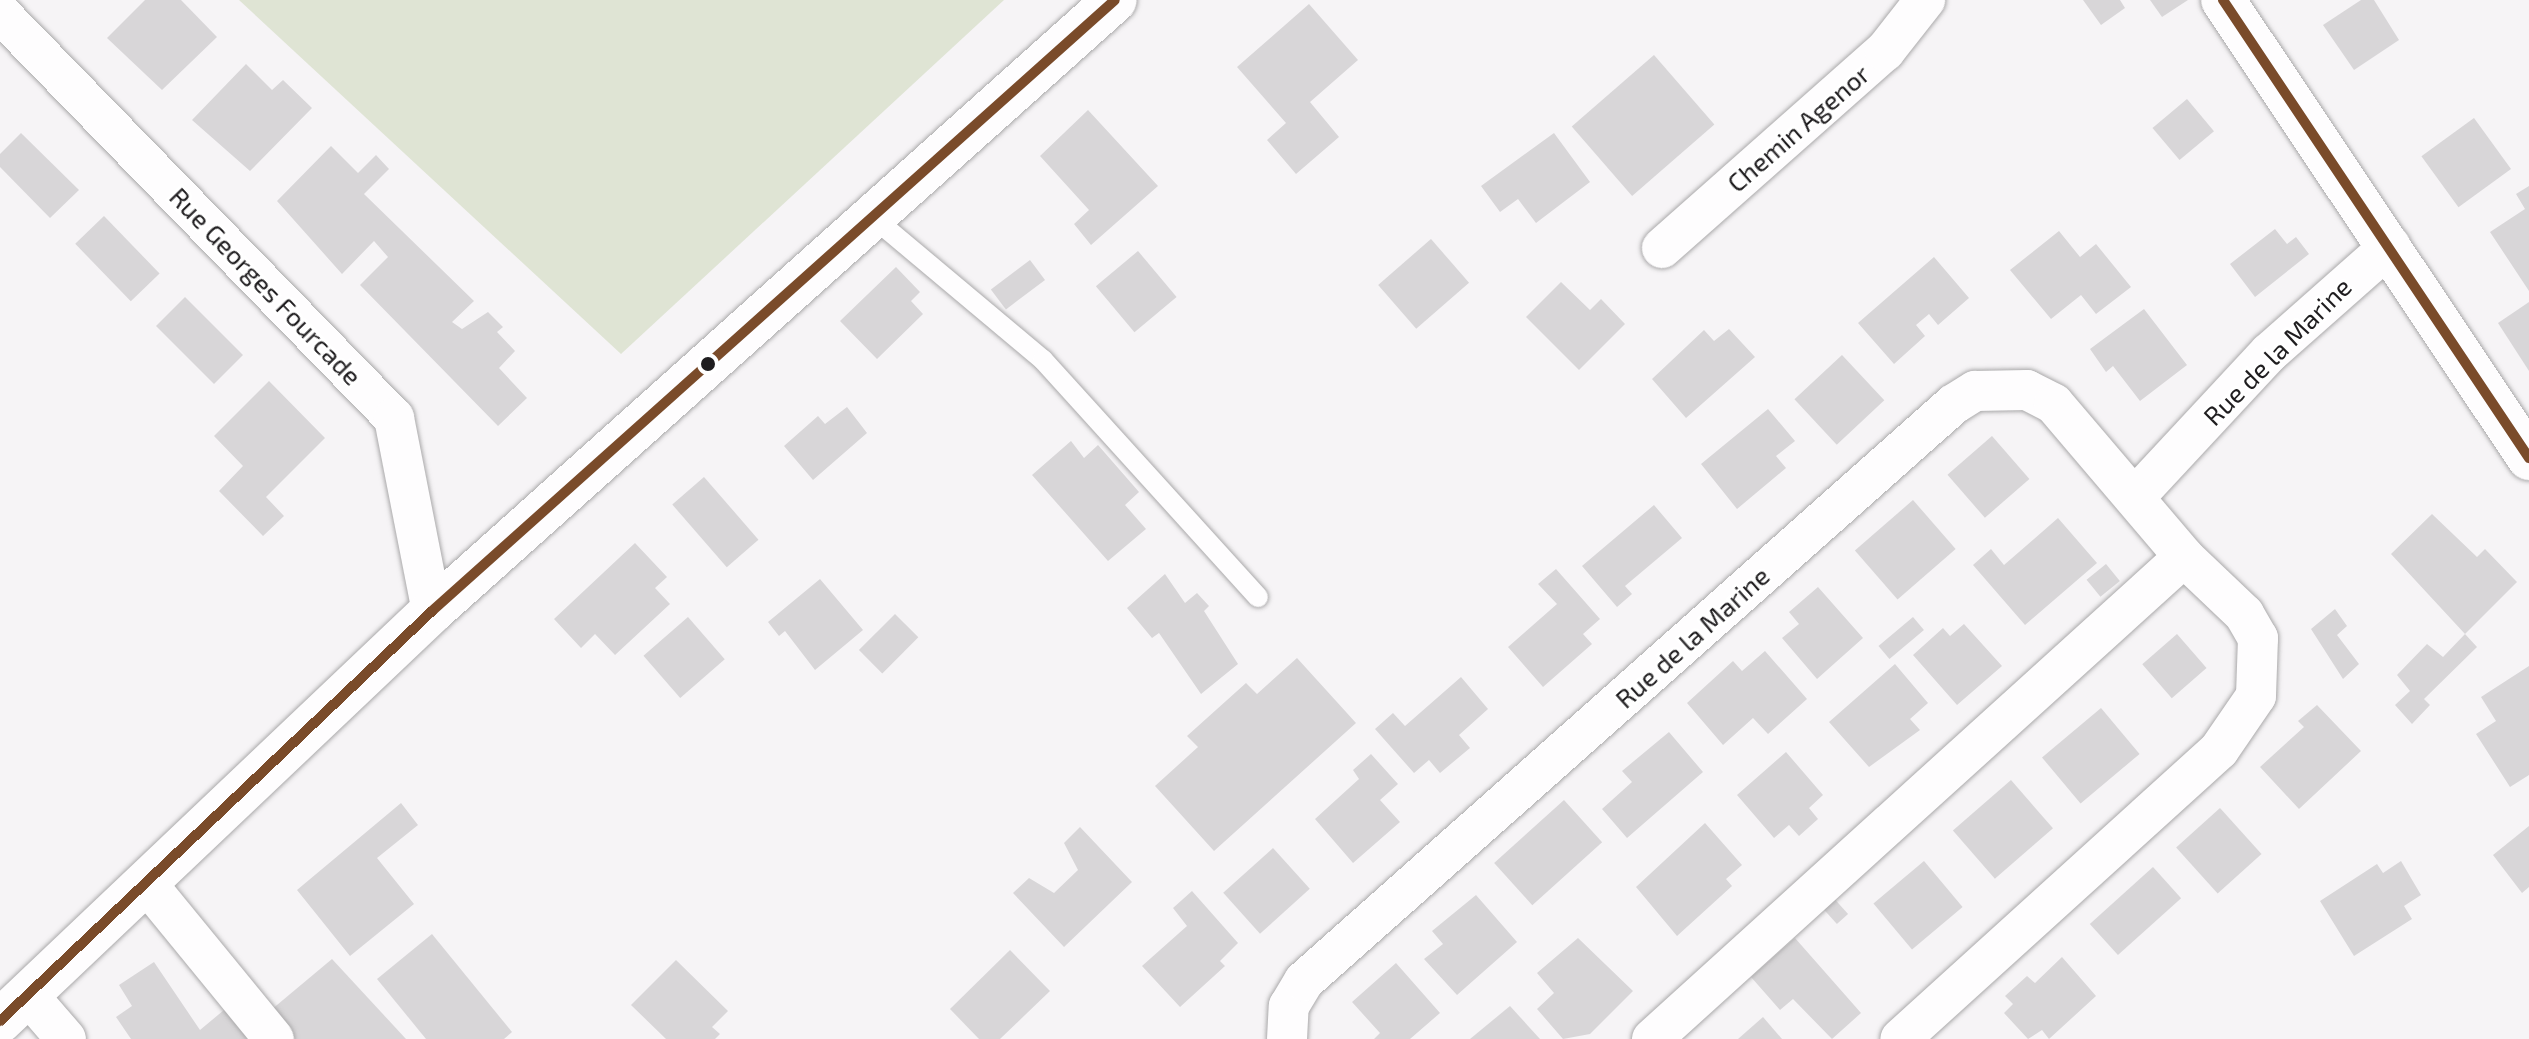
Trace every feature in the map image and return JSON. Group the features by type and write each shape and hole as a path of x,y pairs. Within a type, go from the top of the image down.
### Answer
{"main road":[{"path":"14,1008 432,611 875,219 1115,0"},
{"path":"2223,0 2529,458"}],"street":[{"name":"Chemin Agenor","path":"1662,248 1885,51 1925,0"},
{"name":"Rue Georges Fourcade","path":"0,13 394,418 432,611"},
{"name":"Rue de la Marine","path":"2135,497 2269,353 2390,246"},
{"name":"Rue de la Marine","path":"1287,1039 1289,1006 1304,981 1954,404 1975,391 1999,388 2027,390 2054,404 2184,557 2244,614 2258,638 2256,696 2241,723 1900,1039"},
{"path":"1652,1039 2184,557"},
{"path":"147,884 274,1039"},
{"path":"14,1008 66,1039"}],"lane":[{"path":"875,219 1043,360 1258,597"}],"green space":[{"path":"239,0 1004,0 621,354"}],"building":[{"path":"145,0 181,0 217,37 162,90 107,38"},
{"path":"2083,0 2120,0 2125,8 2101,25"},
{"path":"2150,0 2188,0 2162,17"},
{"path":"2361,0 2374,0 2399,40 2354,70 2323,25"},
{"path":"1309,4 1358,60 1310,102 1339,137 1296,174 1267,140 1286,123 1237,67"},
{"path":"1654,55 1714,124 1632,196 1572,127"},
{"path":"246,64 272,90 283,80 312,108 250,171 192,120"},
{"path":"2187,99 2214,131 2180,160 2153,128"},
{"path":"1088,110 1158,186 1091,245 1074,224 1089,210 1040,156"},
{"path":"2474,118 2511,169 2458,207 2421,156"},
{"path":"21,133 79,190 50,218 0,167 0,154"},
{"path":"1554,133 1590,182 1536,223 1518,199 1500,212 1481,186"},
{"path":"331,146 358,173 376,155 389,169 364,194 474,301 452,322 462,329 488,312 503,327 497,332 515,351 499,368 527,398 498,426 360,285 388,257 374,241 342,274 277,201"},
{"path":"2529,186 2529,291 2490,232 2525,209 2516,194"},
{"path":"104,216 160,274 131,301 75,244"},
{"path":"2275,229 2287,244 2296,237 2309,254 2255,297 2230,264"},
{"path":"2059,231 2080,257 2096,244 2131,287 2096,314 2081,295 2051,319 2010,270"},
{"path":"1431,239 1469,283 1416,329 1378,285"},
{"path":"1138,251 1177,297 1134,332 1096,286"},
{"path":"1934,257 1969,298 1938,325 1929,314 1916,325 1925,336 1894,364 1858,323"},
{"path":"1030,260 1045,280 1006,309 991,289"},
{"path":"896,267 920,292 911,301 923,314 877,359 840,321"},
{"path":"1561,282 1590,310 1601,299 1625,324 1579,370 1526,317"},
{"path":"185,297 243,355 214,384 156,326"},
{"path":"2529,302 2529,371 2498,323"},
{"path":"2144,309 2187,365 2140,401 2113,366 2106,372 2090,349"},
{"path":"1729,329 1755,357 1686,418 1652,379 1704,330 1714,341"},
{"path":"1842,355 1884,400 1837,445 1794,399"},
{"path":"269,381 325,438 266,497 284,516 263,536 219,491 243,466 214,436"},
{"path":"847,407 867,433 813,480 784,446 818,416 825,424"},
{"path":"1768,409 1795,441 1776,456 1786,468 1737,509 1701,464"},
{"path":"1992,436 2029,479 1985,518 1947,475"},
{"path":"1071,441 1084,458 1098,445 1139,492 1125,505 1146,529 1108,561 1032,475"},
{"path":"704,477 758,540 727,567 672,505"},
{"path":"1913,500 1956,549 1898,600 1855,551"},
{"path":"1654,505 1682,538 1625,586 1632,594 1617,607 1582,566"},
{"path":"2432,514 2477,557 2485,549 2517,582 2465,634 2391,554"},
{"path":"2058,518 2097,563 2025,625 1973,565 1991,549 2004,565"},
{"path":"635,543 667,577 655,588 670,604 615,655 595,634 581,648 554,619"},
{"path":"2106,564 2120,581 2100,597 2087,580"},
{"path":"1556,569 1600,619 1583,634 1592,644 1543,687 1508,647 1557,604 1538,584"},
{"path":"1165,574 1185,603 1197,593 1209,606 1204,611 1238,664 1201,694 1159,633 1152,638 1127,608"},
{"path":"820,579 863,630 815,670 785,631 779,636 768,622"},
{"path":"1818,587 1863,638 1817,679 1782,638 1799,624 1789,612"},
{"path":"2335,609 2347,626 2337,635 2359,664 2343,679 2311,629"},
{"path":"895,614 918,637 882,673 859,650"},
{"path":"688,617 725,659 680,698 643,656"},
{"path":"1913,617 1924,630 1889,659 1879,646"},
{"path":"1964,624 2002,666 1957,705 1913,655 1943,628 1950,636"},
{"path":"2177,634 2207,668 2172,698 2142,664"},
{"path":"2465,634 2477,647 2424,699 2430,705 2412,724 2395,705 2410,691 2397,675 2427,644 2443,657"},
{"path":"1765,651 1807,699 1768,734 1753,718 1723,745 1687,703 1733,661 1742,671"},
{"path":"1297,658 1356,723 1214,851 1155,786 1198,747 1187,736 1246,683 1257,694"},
{"path":"1895,664 1928,703 1910,719 1920,730 1869,767 1829,722"},
{"path":"2529,666 2529,775 2510,787 2476,734 2496,721 2481,697"},
{"path":"1461,677 1488,709 1459,735 1470,748 1440,773 1429,760 1414,773 1375,729 1393,713 1405,726"},
{"path":"2317,705 2361,751 2299,809 2260,767 2304,727 2298,721"},
{"path":"2101,708 2140,754 2081,803 2042,757"},
{"path":"1669,732 1703,772 1627,838 1602,809 1632,782 1622,771"},
{"path":"1786,752 1823,795 1809,808 1818,819 1799,836 1789,825 1774,838 1737,795"},
{"path":"1371,754 1398,784 1380,800 1400,822 1353,863 1315,819 1359,779 1353,770"},
{"path":"2011,780 2053,828 1995,879 1953,831"},
{"path":"1564,800 1602,842 1532,905 1494,863"},
{"path":"401,803 418,825 377,858 414,904 350,956 297,890"},
{"path":"2220,808 2261,854 2218,894 2176,847"},
{"path":"1705,823 1742,865 1726,879 1732,886 1677,936 1636,887"},
{"path":"2529,826 2529,887 2522,893 2493,855"},
{"path":"1080,827 1132,882 1064,947 1013,893 1029,878 1054,893 1078,870 1064,843"},
{"path":"1273,848 1310,889 1260,934 1223,893"},
{"path":"1924,861 1963,907 1912,949 1873,903"},
{"path":"2401,861 2421,895 2404,906 2412,919 2354,956 2320,901 2377,864 2383,873"},
{"path":"2153,867 2181,898 2118,955 2090,924"},
{"path":"1192,891 1238,943 1220,961 1225,966 1180,1007 1142,966 1187,926 1173,908"},
{"path":"1830,894 1848,914 1837,924 1819,904"},
{"path":"1476,895 1517,942 1457,995 1424,959 1443,944 1432,931"},
{"path":"432,934 512,1032 504,1039 426,1039 377,979"},
{"path":"1578,938 1633,991 1590,1034 1563,1039 1537,1009 1554,993 1537,973"},
{"path":"1795,938 1861,1013 1832,1039 1793,999 1780,1010 1751,977"},
{"path":"1010,950 1050,991 1000,1039 979,1039 950,1009"},
{"path":"2062,957 2096,996 2049,1039 2042,1030 2028,1039 2004,1013 2013,1004 2005,996 2027,976 2035,983"},
{"path":"332,959 406,1039 295,1039 271,1010"},
{"path":"676,960 728,1011 712,1027 720,1034 715,1039 666,1039 631,1005"},
{"path":"154,962 200,1030 230,1005 249,1039 131,1039 116,1017 132,1006 119,985"},
{"path":"1396,963 1440,1013 1410,1039 1374,1039 1380,1033 1352,1002"},
{"path":"1510,1006 1540,1039 1470,1039"},
{"path":"1763,1017 1782,1039 1738,1039"}],"transit line":[{"path":"0,1021 432,611 1115,0"},
{"path":"2223,0 2529,458"}]}
